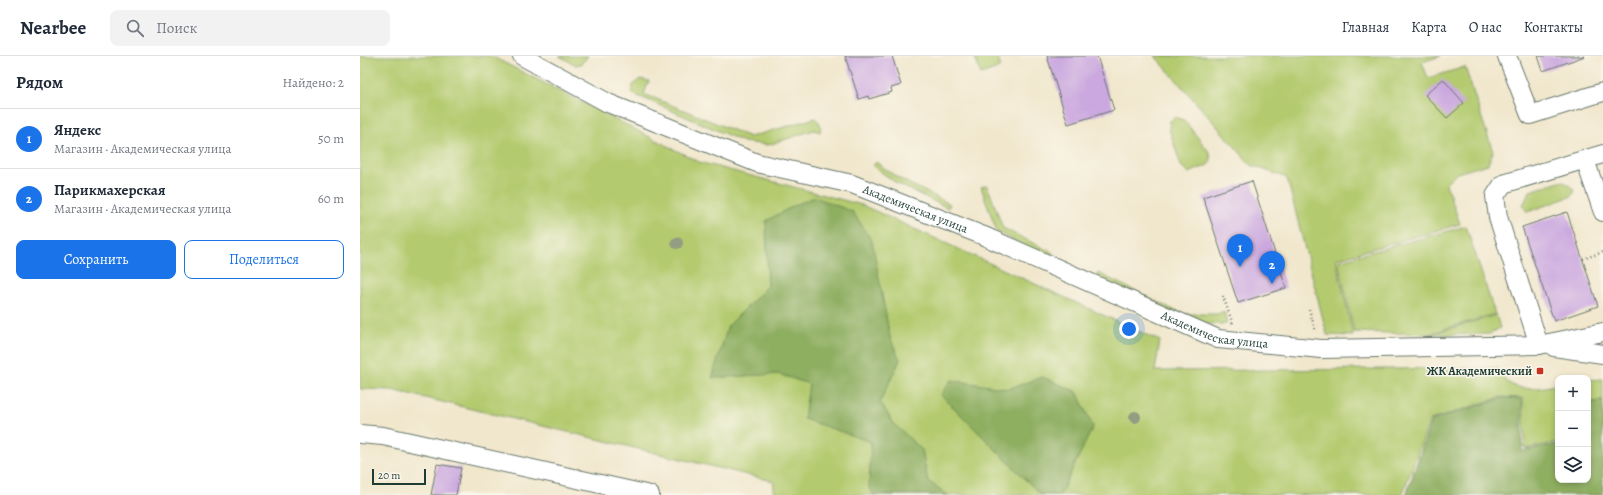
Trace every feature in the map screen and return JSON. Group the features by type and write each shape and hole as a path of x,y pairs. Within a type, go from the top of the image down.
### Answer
{"street":[{"name":"Академическая улица","path":"522,56 608,103 757,163 852,184 984,236 1218,339 1322,349 1539,345 1603,332"},
{"path":"1508,56 1530,115 1603,92"},
{"path":"1603,154 1503,184 1495,196 1498,217 1539,345 1603,354"},
{"path":"1585,160 1603,212"},
{"path":"360,434 383,436 650,495"}],"path":[{"path":"1583,259 1603,252"},
{"path":"1223,296 1234,325"}],"green space":[{"path":"360,56 491,56 699,162 862,205 1160,341 1155,371 1497,368 1507,382 1520,388 1540,388 1555,385 1555,443 1525,449 1523,398 1501,397 1430,420 1402,495 775,495 773,481 392,390 360,389"},
{"path":"559,56 588,56 581,64 576,65"},
{"path":"974,56 997,56 1001,67 981,74"},
{"path":"1155,56 1441,56 1422,62 1428,78 1465,67 1493,152 1488,164 1457,173 1446,184 1460,224 1336,259 1353,336 1327,335 1287,178 1251,165"},
{"path":"640,79 649,81 644,94 750,137 815,118 820,124 820,132 814,130 768,145 744,142 631,93 633,85"},
{"path":"1175,117 1184,120 1210,153 1211,161 1208,165 1189,173 1181,166 1169,128 1170,121"},
{"path":"876,162 898,178 950,204 948,208 896,183 873,166"},
{"path":"1563,181 1575,190 1572,196 1527,212 1523,205 1530,191"},
{"path":"987,185 1003,228 1053,253 1051,258 997,232 981,187"},
{"path":"815,197 853,212 872,241 890,337 900,360 880,402 894,424 922,450 928,481 948,495 874,495 869,488 871,442 804,419 809,384 778,374 712,378 728,326 768,286 766,221 797,204"},
{"path":"1466,226 1495,314 1428,334 1354,332 1338,261"},
{"path":"1098,273 1182,314 1218,314 1224,311 1227,324 1192,324 1095,279"},
{"path":"1496,315 1500,328 1490,334 1429,335"},
{"path":"1043,377 1077,392 1093,427 1060,495 1041,495 941,395 951,380 1008,389"},
{"path":"1603,379 1603,400 1591,402 1591,380"},
{"path":"1502,398 1522,399 1522,451 1555,445 1555,483 1591,483 1591,403 1603,401 1603,495 1406,495 1431,421"}],"building":[{"path":"845,56 892,56 901,85 891,88 892,92 869,99 868,96 859,99"},
{"path":"1047,56 1097,56 1114,110 1068,124"},
{"path":"1538,56 1585,56 1543,71"},
{"path":"1443,79 1464,103 1447,118 1425,95"},
{"path":"1252,181 1286,288 1238,303 1203,197"},
{"path":"1567,212 1598,306 1554,321 1522,227"},
{"path":"437,464 461,468 456,495 431,495"}],"place":[{"name":"Яндекс","path":"1240,267"},
{"name":"Парикмахерская","path":"1272,284"},
{"name":"ЖК Академический","path":"1540,371"}]}
